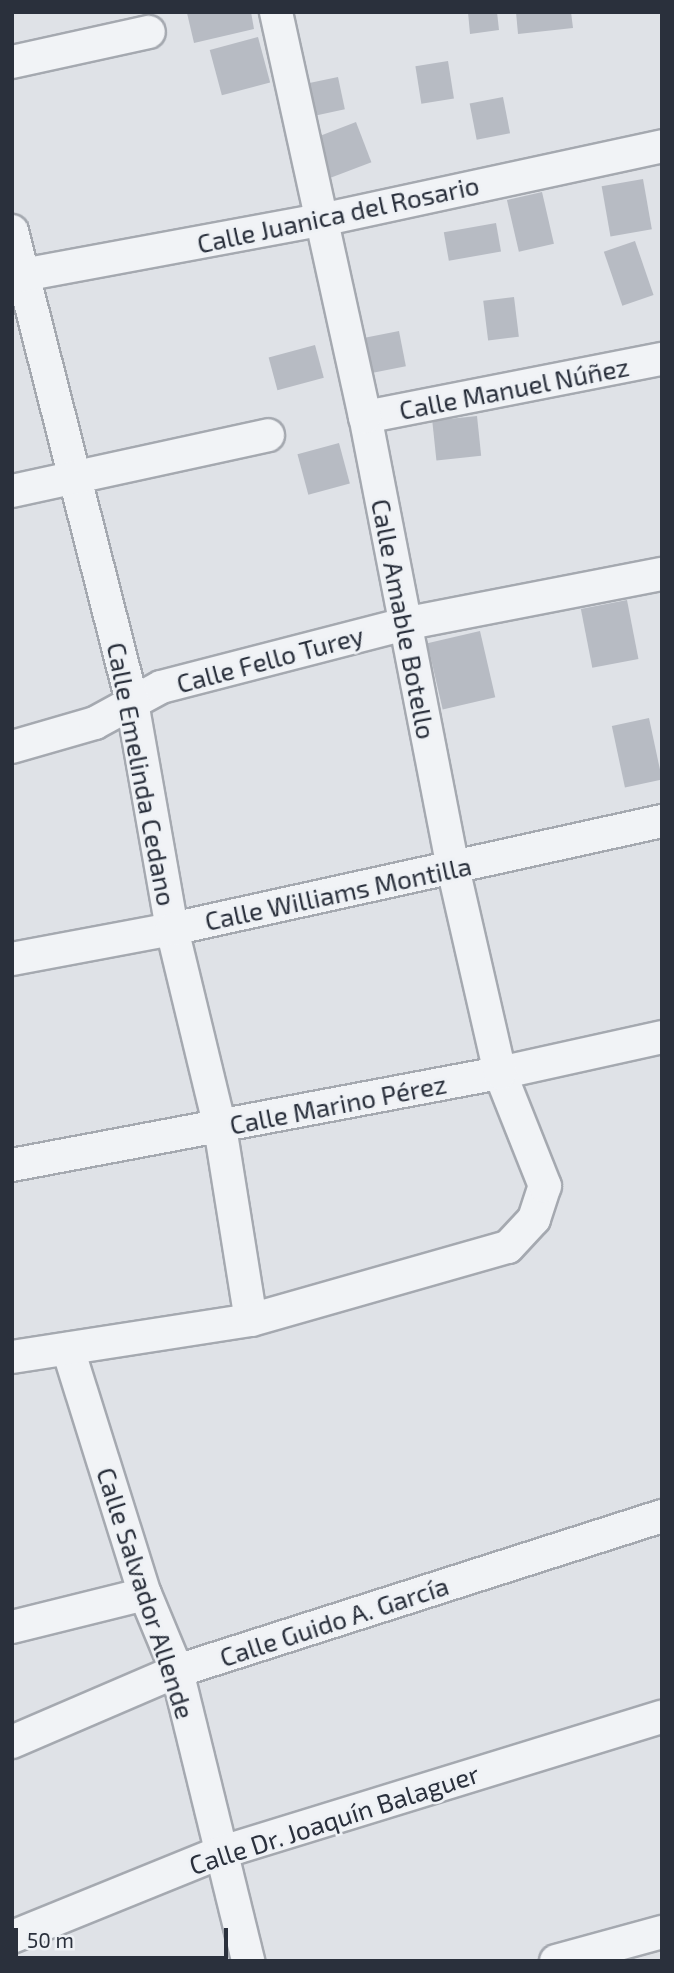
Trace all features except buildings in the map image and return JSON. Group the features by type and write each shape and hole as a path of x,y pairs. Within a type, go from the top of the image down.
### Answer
{"street":[{"name":"Calle Amable Botello","path":"251,1320 508,1247 534,1219 545,1186 500,1073 453,869 365,417 276,12"},
{"path":"12,62 149,32"},
{"name":"Calle Juanica del Rosario","path":"18,276 321,220 662,146"},
{"name":"Calle Emelinda Cedano","path":"12,231 18,276 77,480 132,702 172,929 220,1127 251,1320"},
{"name":"Calle Manuel Núñez","path":"365,417 662,359"},
{"path":"12,491 77,480 268,435"},
{"name":"Calle Fello Turey","path":"12,747 95,723 161,687 404,624 662,574"},
{"name":"Calle Williams Montilla","path":"12,959 172,929 662,821"},
{"name":"Calle Marino Pérez","path":"12,1165 500,1073 662,1037"},
{"path":"12,1357 251,1320"},
{"name":"Calle Salvador Allende","path":"68,1349 145,1594 177,1671 219,1853 248,1961"},
{"name":"Calle Guido A. García","path":"12,1742 177,1671 662,1516"},
{"path":"12,1627 145,1594"},
{"name":"Calle Dr. Joaquín Balaguer","path":"12,1937 219,1853 662,1717"},
{"path":"556,1961 662,1933"}]}
